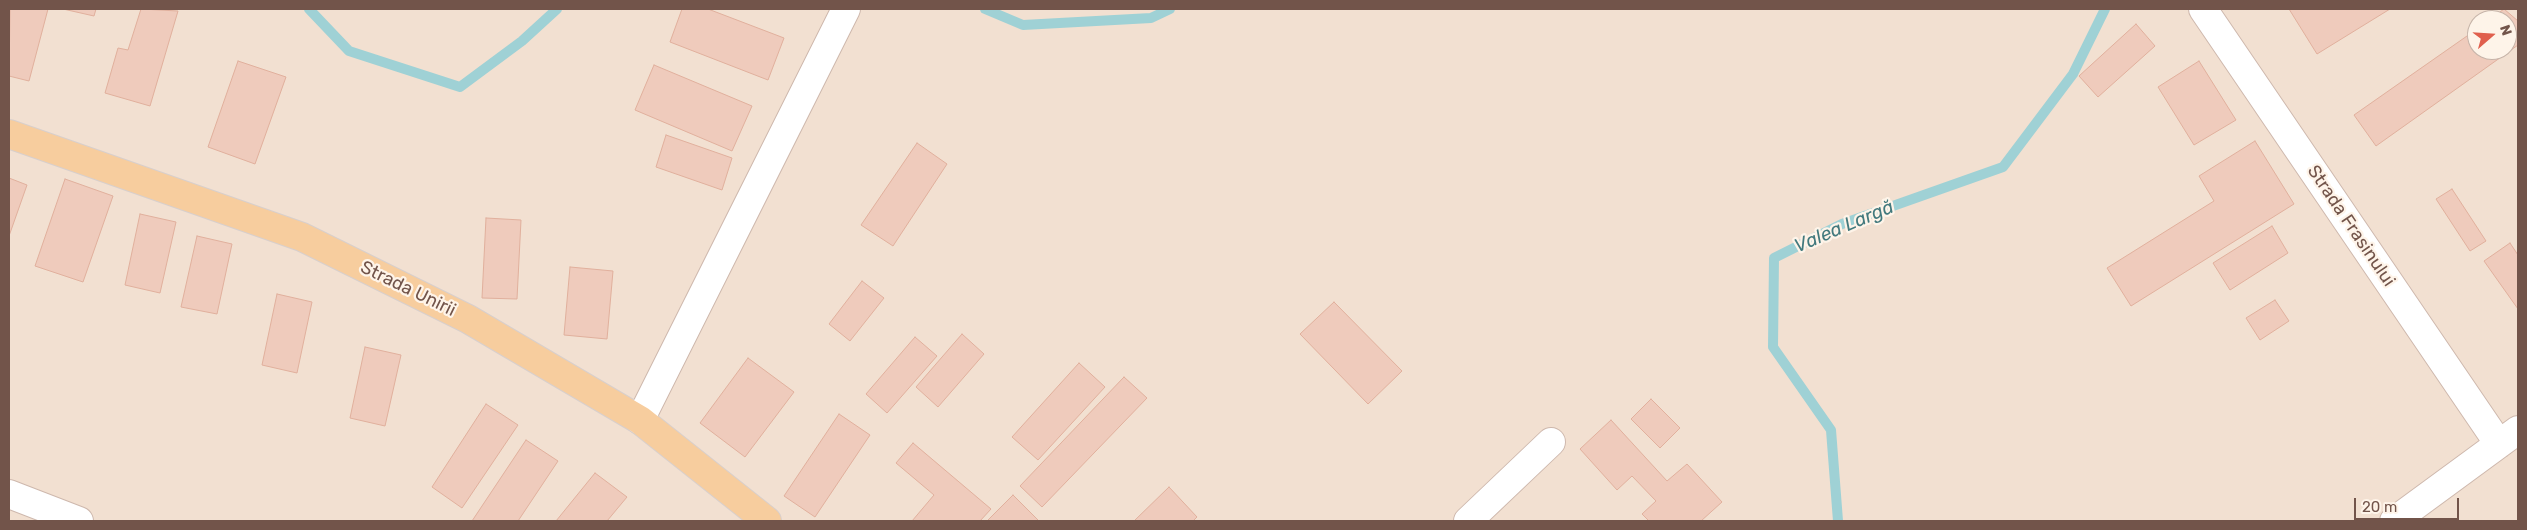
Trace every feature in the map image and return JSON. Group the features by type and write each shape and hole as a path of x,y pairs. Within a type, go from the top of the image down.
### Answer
{"main road":[{"name":"Strada Unirii","path":"9,134 302,237 468,319 640,420 767,521"}],"street":[{"path":"640,420 846,9"},
{"name":"Strada Frasinului","path":"2203,9 2509,437"},
{"path":"2394,521 2509,437"},
{"path":"1468,521 1551,442"},
{"path":"9,494 79,521"}],"shaded area":[{"path":"9,9 2518,9 2518,521 9,521"}],"building":[{"path":"10,9 48,9 29,81 9,76"},
{"path":"63,9 96,9 94,16"},
{"path":"141,9 178,11 150,106 105,93 118,48 128,50"},
{"path":"682,9 708,9 784,38 768,80 670,42"},
{"path":"2289,9 2390,9 2317,54"},
{"path":"2517,20 2518,21 2517,46"},
{"path":"2136,24 2155,46 2098,97 2079,76"},
{"path":"2467,36 2467,60 2497,60 2376,146 2354,115"},
{"path":"238,61 286,77 255,164 208,147"},
{"path":"2199,61 2236,120 2194,145 2158,87"},
{"path":"654,65 752,106 732,151 635,110"},
{"path":"666,135 732,158 722,190 656,167"},
{"path":"2255,141 2294,204 2131,306 2107,268 2214,201 2199,176"},
{"path":"917,143 947,164 893,246 861,225"},
{"path":"9,178 27,185 9,236"},
{"path":"65,179 113,196 83,282 35,266"},
{"path":"2452,189 2486,241 2470,251 2436,199"},
{"path":"140,214 176,222 160,293 125,285"},
{"path":"486,218 521,220 517,299 482,298"},
{"path":"2272,226 2288,253 2230,290 2213,263"},
{"path":"197,236 232,244 217,314 181,307"},
{"path":"2510,243 2518,255 2518,309 2484,261"},
{"path":"570,267 613,271 607,339 564,335"},
{"path":"862,281 884,298 850,341 829,324"},
{"path":"277,294 312,302 297,373 262,365"},
{"path":"2275,300 2289,321 2260,340 2246,318"},
{"path":"1334,302 1402,371 1368,404 1300,334"},
{"path":"962,334 984,354 938,407 916,387"},
{"path":"915,337 937,356 887,413 866,394"},
{"path":"365,347 401,355 385,426 350,418"},
{"path":"748,358 794,392 745,457 700,423"},
{"path":"1079,363 1105,387 1038,460 1012,437"},
{"path":"1124,377 1147,398 1042,507 1020,486"},
{"path":"1651,399 1680,428 1660,448 1631,419"},
{"path":"486,404 518,425 462,508 432,487"},
{"path":"839,414 870,435 815,517 784,496"},
{"path":"1611,420 1667,481 1687,464 1722,502 1701,521 1649,521 1642,514 1656,501 1632,476 1617,490 1580,449"},
{"path":"526,440 558,461 518,521 472,521"},
{"path":"913,443 991,509 980,521 912,521 934,495 896,463"},
{"path":"595,473 627,497 607,521 556,521"},
{"path":"1169,487 1197,517 1193,521 1134,521"},
{"path":"1013,495 1039,521 987,521"}],"waterway":[{"name":"Valea Largă","path":"309,9 349,51 460,87 522,41 557,9"},
{"name":"Valea Largă","path":"985,9 1023,25 1151,18 1170,9"},
{"name":"Valea Largă","path":"1838,521 1831,430 1773,347 1774,258 1842,224 2003,167 2073,74 2105,9"}]}
